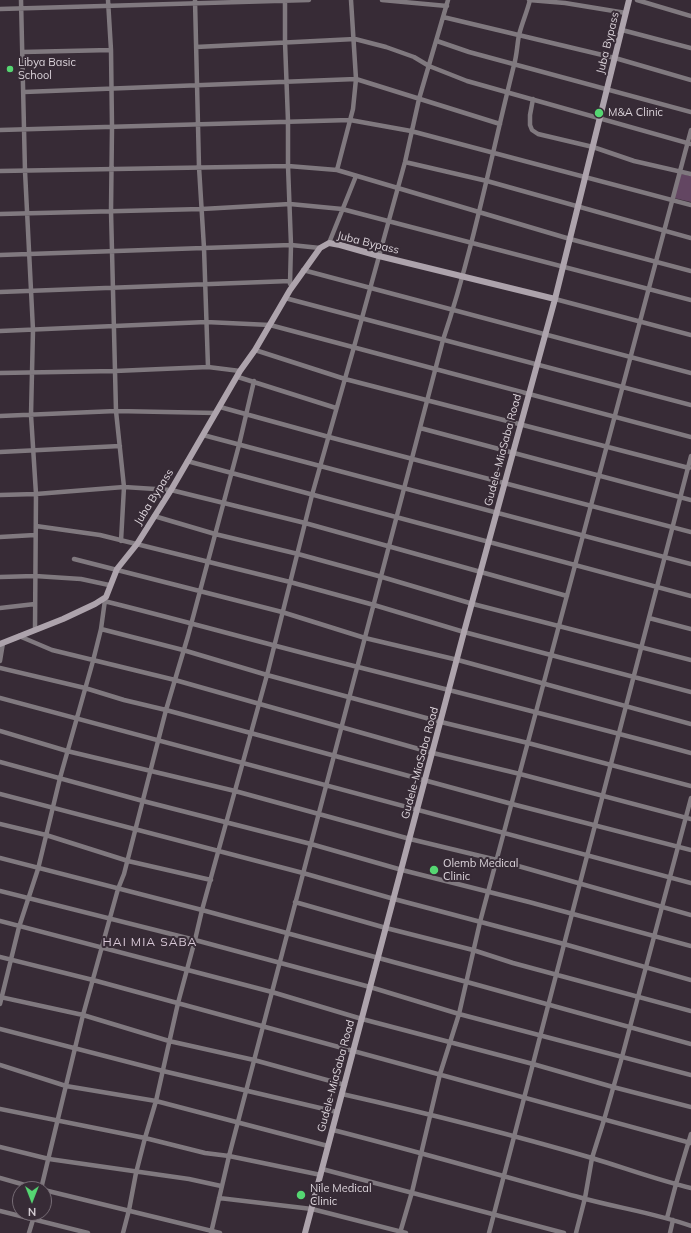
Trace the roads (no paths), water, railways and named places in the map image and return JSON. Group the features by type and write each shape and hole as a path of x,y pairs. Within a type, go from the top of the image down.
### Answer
{"main road":[{"name":"Juba Bypass","path":"105,599 109,585 117,569 137,544 171,490 285,298 303,270 320,248 329,243 555,299 629,0"},
{"name":"Gudele-MiaSaba Road","path":"305,1233 458,660 464,632 473,604 536,364 555,299"},
{"path":"2,643 105,599"}],"street":[{"path":"21,0 25,171 33,330 31,415 36,494 35,630"},
{"path":"108,0 111,50 111,211 116,410 124,487 121,541"},
{"path":"0,9 195,2 285,2 309,0"},
{"path":"337,170 353,109 356,79 351,0"},
{"path":"382,0 447,6"},
{"path":"123,1233 136,1173 156,1101 178,1003 202,910 259,703 312,495 405,162 419,98 448,0"},
{"path":"211,1232 221,1186 341,727 382,577 404,487 413,458 443,340 454,309 487,181 515,63 519,35 530,0 565,3 626,13"},
{"path":"637,0 691,16"},
{"path":"195,2 199,167 204,248 208,367"},
{"path":"285,2 291,245 290,290"},
{"path":"443,17 615,58 691,80"},
{"path":"622,30 691,48"},
{"path":"196,47 354,39 386,47 414,57 429,66 467,81 689,144"},
{"path":"436,41 469,52 515,63 691,112"},
{"path":"23,52 111,50"},
{"path":"24,92 286,83 356,79 500,124"},
{"path":"533,99 530,125 532,130 538,134 593,147 634,161 691,174"},
{"path":"0,130 350,120 411,131 691,205"},
{"path":"400,1232 422,1153 440,1074 459,1014 480,922 679,172 689,144 691,130"},
{"path":"405,162 487,181 691,238"},
{"path":"0,171 288,166 337,170 570,239 691,271"},
{"path":"329,243 356,176"},
{"path":"0,214 202,209 290,204 342,209 691,300"},
{"path":"0,255 291,245 320,248"},
{"path":"303,270 545,333 691,373"},
{"path":"0,292 290,281"},
{"path":"285,298 691,405"},
{"path":"555,299 691,335"},
{"path":"0,331 206,322 270,325 691,437"},
{"path":"255,350 345,379 690,468"},
{"path":"0,373 115,371 208,367 239,374 254,381 336,408"},
{"path":"42,1181 83,1015 103,948 118,889 128,861 135,828 166,710 239,445 254,381"},
{"path":"220,407 691,532"},
{"path":"0,416 116,410 216,414"},
{"path":"420,428 691,500"},
{"path":"203,434 239,445 321,465 691,564"},
{"path":"0,452 120,446"},
{"path":"489,1233 672,527 690,468 691,456"},
{"path":"187,462 691,596"},
{"path":"0,495 36,494 124,487 171,490 305,523 567,596"},
{"path":"154,516 215,534 298,554 382,577 473,604 691,660"},
{"path":"36,526 100,535 290,582 464,632 691,692"},
{"path":"0,537 36,535"},
{"path":"74,559 200,590 282,612 365,638 458,660 691,724"},
{"path":"0,577 35,576 81,579 109,585"},
{"path":"0,1004 19,927 38,869 52,807 93,660 105,599 357,667 619,733 691,753"},
{"path":"0,608 35,604"},
{"path":"649,618 691,629"},
{"path":"100,629 183,650 266,675 441,722 528,742 691,786"},
{"path":"19,636 52,650 175,680 433,753 520,774 691,819"},
{"path":"0,661 2,643"},
{"path":"0,668 85,688 124,700 334,755 512,804 691,850"},
{"path":"0,698 691,883"},
{"path":"0,731 67,751 235,791 410,839 497,860 691,915"},
{"path":"0,762 691,946"},
{"path":"0,794 303,873 691,980"},
{"path":"576,1233 585,1198 592,1158 622,1057 691,798"},
{"path":"0,824 46,835 128,861 211,880"},
{"path":"0,858 202,910 691,1044"},
{"path":"0,891 195,940 370,987 459,1014 691,1075"},
{"path":"295,902 691,1011"},
{"path":"0,921 187,969 272,992 362,1019 691,1107"},
{"path":"0,957 93,980 604,1120 690,1142"},
{"path":"1,997 83,1015 169,1041 254,1060 345,1085"},
{"path":"0,1029 163,1071 337,1112"},
{"path":"0,1065 66,1086 156,1101 328,1146"},
{"path":"342,1094 430,1114 592,1158 691,1188"},
{"path":"0,1110 145,1138 205,1153 321,1172 412,1192 564,1233"},
{"path":"333,1130 585,1198 667,1218 691,1226"},
{"path":"667,1218 676,1184 690,1142 691,1134"},
{"path":"0,1147 48,1159 136,1173 189,1179 221,1186"},
{"path":"0,1178 12,1181"},
{"path":"52,1192 220,1233"},
{"path":"219,1198 312,1209 406,1233"},
{"path":"0,1211 12,1214"},
{"path":"670,1233 673,1220"},
{"path":"29,1233 32,1221"},
{"path":"41,1221 88,1233"}],"place":[{"name":"Libya Basic School","path":"10,69"},
{"name":"M&A Clinic","path":"599,113"},
{"name":"Olemb Medical Clinic","path":"434,870"},
{"name":"Nile Medical Clinic","path":"301,1195"}],"district":[{"name":"HAI MIA SABA","path":"150,942"}]}
